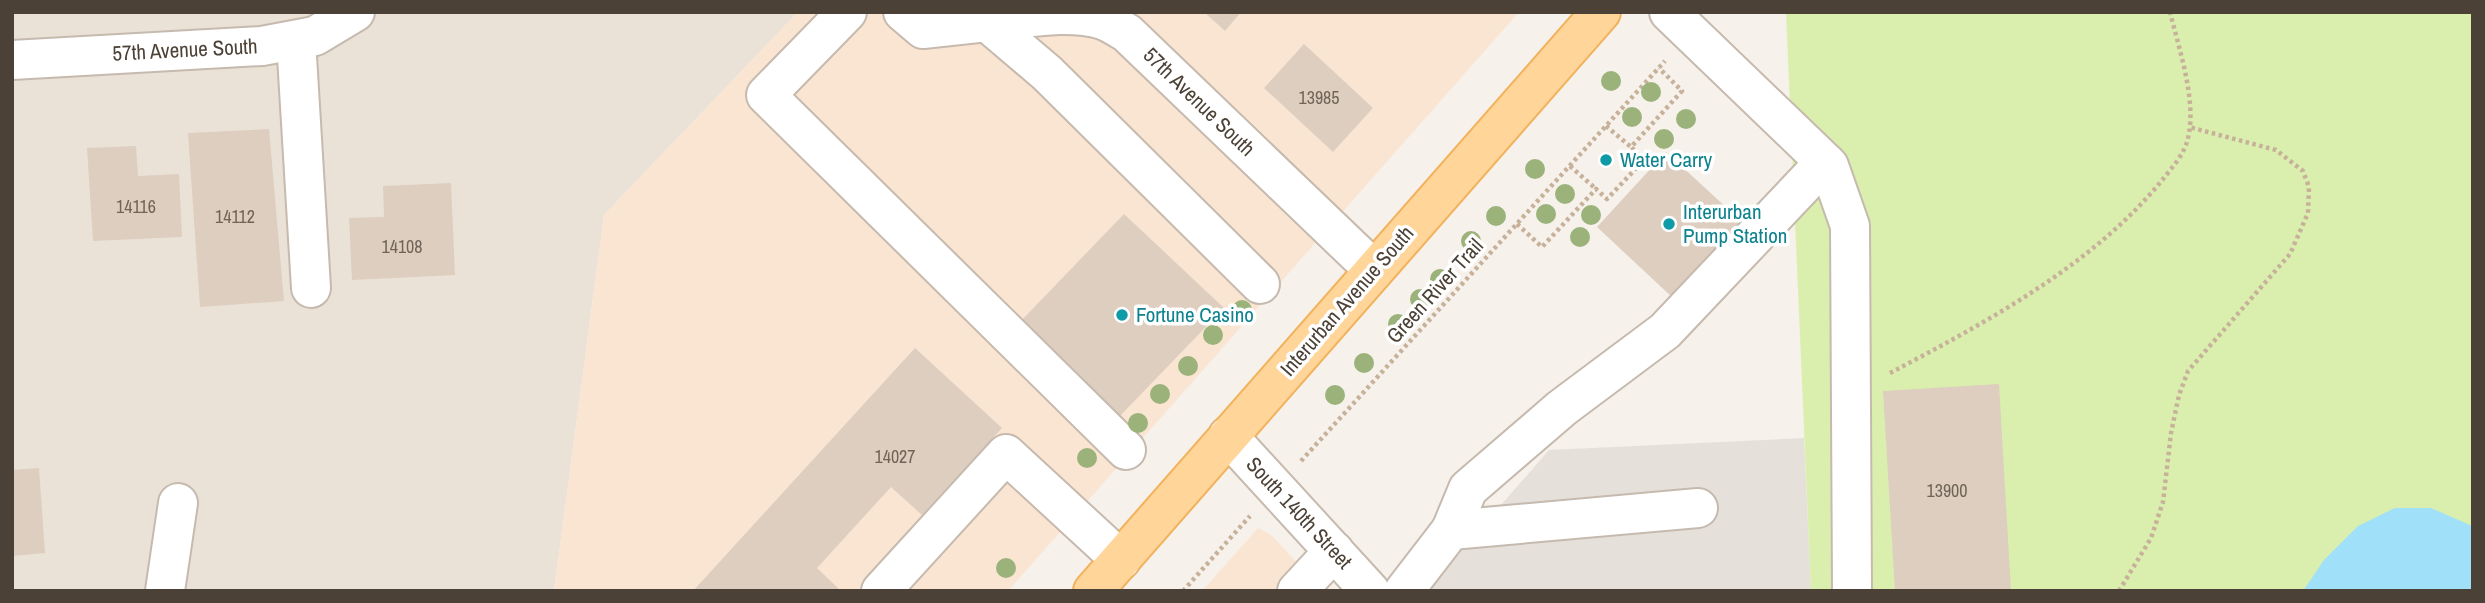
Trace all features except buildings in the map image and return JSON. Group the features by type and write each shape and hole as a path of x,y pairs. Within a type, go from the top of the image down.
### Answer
{"main road":[{"name":"Interurban Avenue South","path":"1093,591 1601,12"}],"street":[{"path":"847,12 766,95 1126,450"},
{"name":"57th Avenue South","path":"903,12 923,29 1066,15 1105,16 1127,33 1374,270"},
{"name":"57th Avenue South","path":"12,60 262,46 315,36 353,14"},
{"path":"988,22 1047,73 1260,284"},
{"path":"1681,22 1829,166 1850,226 1852,591"},
{"path":"296,40 311,288"},
{"path":"1404,591 1451,530 1468,489 1562,408 1665,331 1825,162"},
{"name":"South 140th Street","path":"1228,436 1370,591"},
{"path":"881,591 1006,454 1121,559"},
{"path":"165,591 178,503"},
{"path":"1451,530 1698,508"},
{"path":"1297,591 1334,551"}],"path":[{"path":"1851,394 1948,342 2070,267 2147,198 2173,166 2188,140 2190,101 2170,12"},
{"name":"Green River Trail","path":"1183,591 1659,68 1681,22"},
{"path":"1631,147 1682,91 1659,68"},
{"path":"1570,166 1607,199 1644,160 1606,126"},
{"path":"2119,591 2151,538 2163,502 2171,433 2179,396 2189,371 2290,254 2308,213 2309,187 2303,171 2276,150 2189,127"},
{"path":"1517,224 1542,247 1597,189"}],"shaded area":[{"path":"12,12 798,12 604,215 554,591 12,591"},
{"path":"798,12 1519,12 1008,591 554,591 604,215"},
{"path":"1804,438 1811,591 1426,591 1549,450"},
{"path":"1258,528 1271,535 1324,591 1202,591"}],"green space":[{"path":"1786,12 2473,12 2473,591 1811,591"}],"water":[{"path":"2395,508 2431,508 2473,528 2473,591 2303,591 2324,560 2358,526"}],"place":[{"name":"Water Carry","path":"1606,160"},
{"name":"Interurban Pump Station","path":"1669,224"},
{"name":"Fortune Casino","path":"1122,315"}]}
